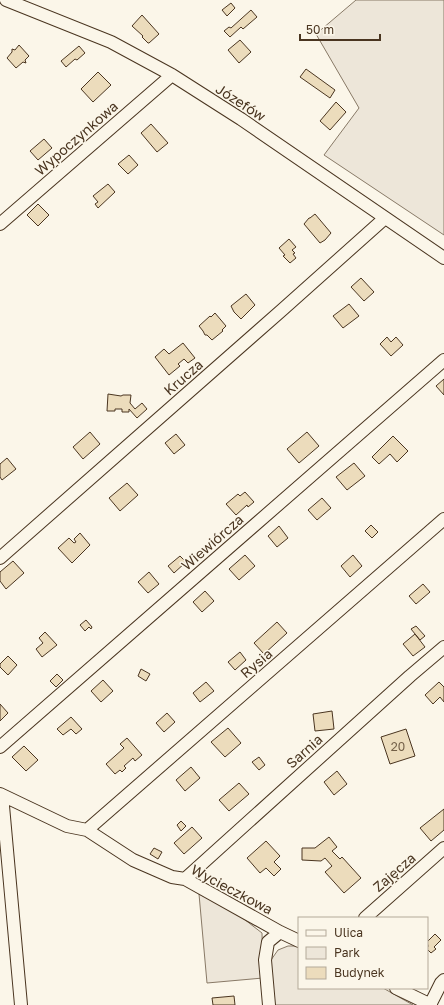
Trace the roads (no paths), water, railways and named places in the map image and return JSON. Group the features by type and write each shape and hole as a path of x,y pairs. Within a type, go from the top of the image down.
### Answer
{"street":[{"name":"Józefów","path":"6,0 111,42 172,75 242,119 444,258"},
{"name":"Wypoczynkowa","path":"0,224 172,75"},
{"name":"Krucza","path":"0,558 276,316 385,218"},
{"name":"Wiewiórcza","path":"0,747 444,360"},
{"name":"Rysia","path":"87,830 444,519"},
{"name":"Sarnia","path":"185,879 404,681 444,647"},
{"name":"Wycieczkowa","path":"1,794 67,826 87,830 133,860 172,877 185,879 298,941"},
{"path":"1,794 21,1005"},
{"name":"Zajęcza","path":"366,917 444,848"},
{"path":"269,1005 265,960 268,942 280,932"},
{"path":"398,989 431,1005 441,983 444,980"}]}
